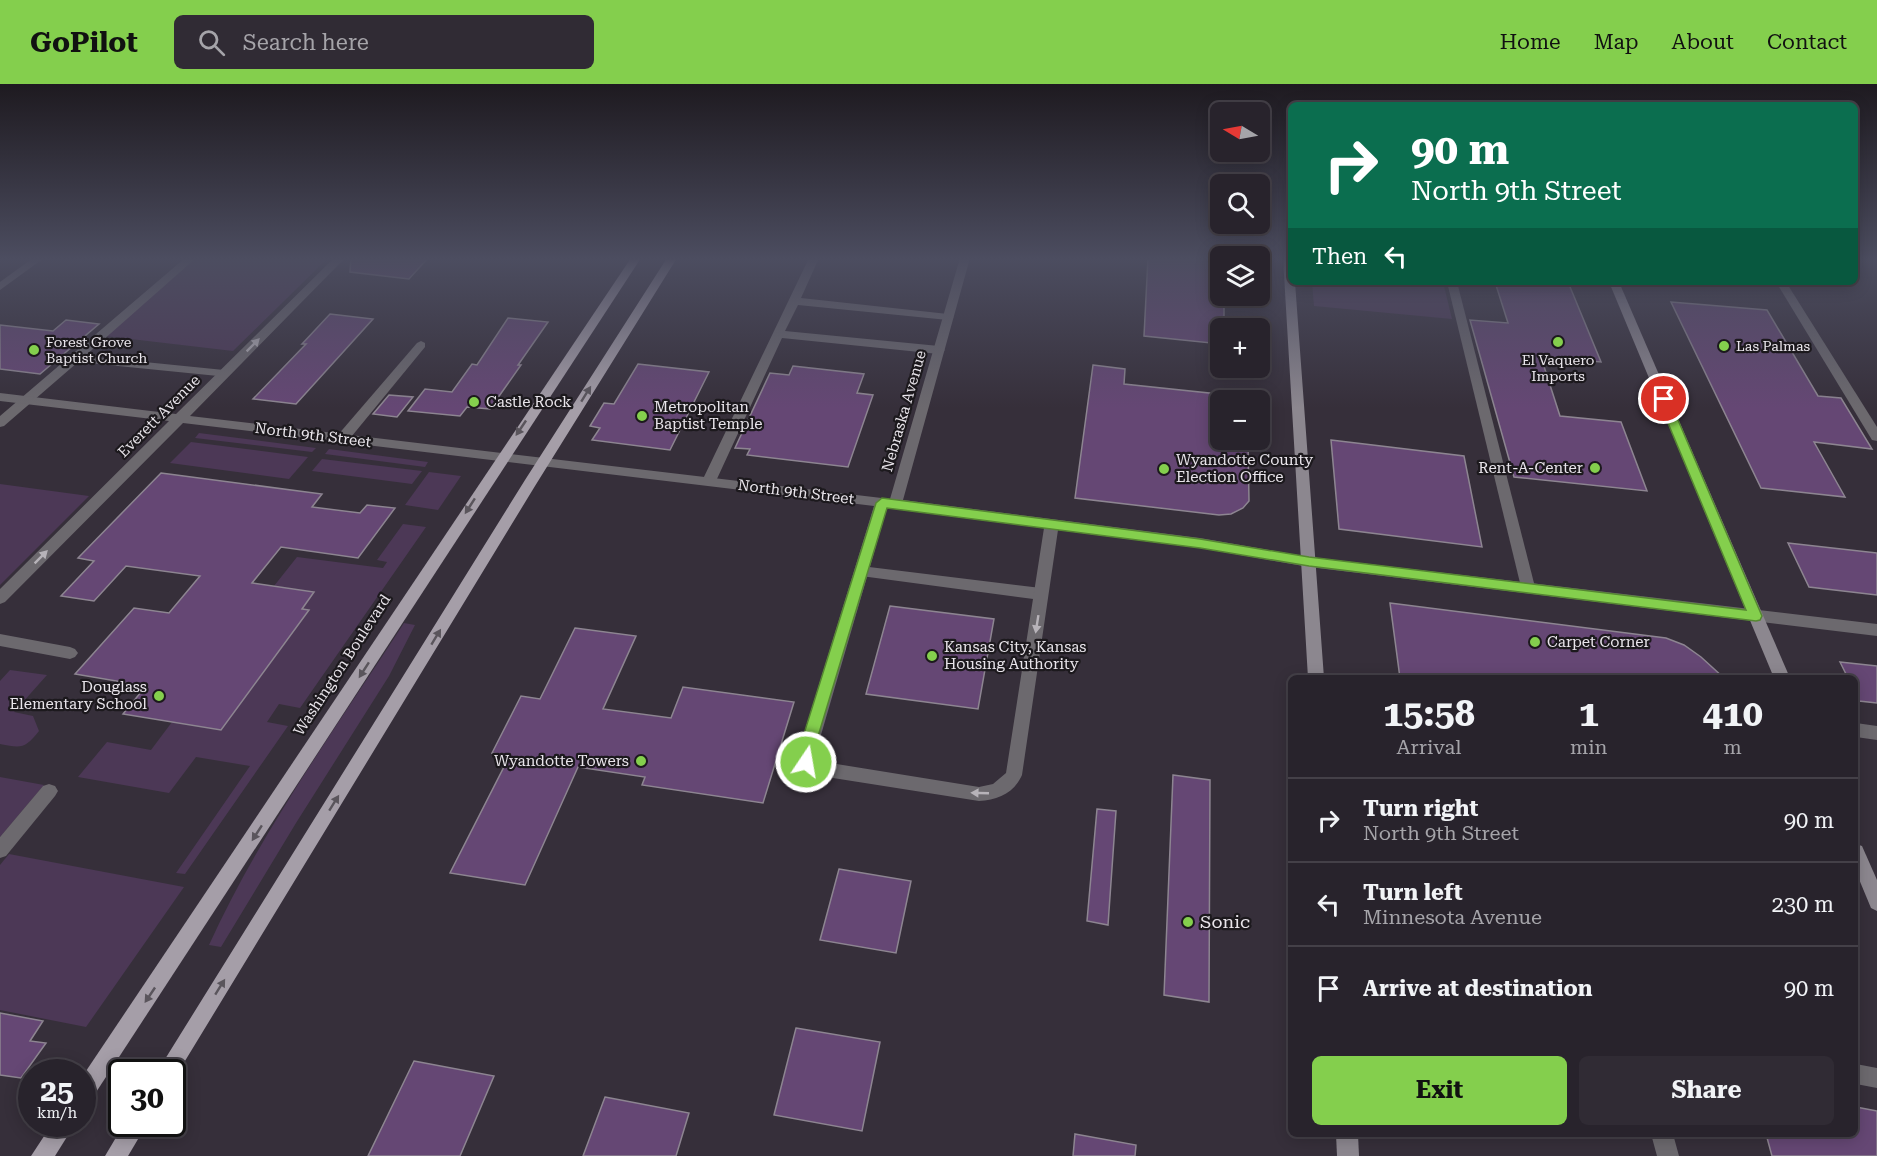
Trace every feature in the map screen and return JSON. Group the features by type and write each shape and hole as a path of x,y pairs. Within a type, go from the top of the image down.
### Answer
{"main road":[{"name":"Washington Boulevard","path":"96,1075 602,308"},
{"path":"175,1059 641,308"},
{"path":"1291,308 1316,675"},
{"path":"1625,308 1781,675"},
{"path":"1858,857 1877,902"},
{"path":"42,1156 55,1137"},
{"path":"116,1156 128,1137"},
{"path":"1347,1137 1348,1156"}],"street":[{"path":"0,423 133,308"},
{"name":"Everett Avenue","path":"0,598 290,308"},
{"path":"709,481 791,308"},
{"path":"866,308 948,316"},
{"name":"Nebraska Avenue","path":"950,308 939,350 888,503 861,571 806,753 806,762 814,768 979,794 993,793 1007,787 1014,775 1041,594"},
{"path":"1458,308 1528,587"},
{"path":"1797,308 1877,437"},
{"path":"779,334 939,350"},
{"path":"342,439 421,345"},
{"path":"75,358 224,374"},
{"name":"North 9th Street","path":"0,397 888,503 1200,543 1309,562 1877,630"},
{"path":"861,571 1041,594 1052,524"},
{"path":"0,640 70,653"},
{"path":"1858,730 1877,733"},
{"path":"0,850 49,791"},
{"path":"1858,1074 1877,1078"},
{"path":"1663,1137 1668,1156"}],"shaded area":[{"path":"138,308 277,308 233,351 105,336"},
{"path":"1336,308 1449,308 1452,319"},
{"path":"199,433 316,448 312,452 195,438"},
{"path":"191,442 308,457 289,479 170,463"},
{"path":"329,449 428,462 425,467 325,454"},
{"path":"322,459 422,471 412,484 312,471"},
{"path":"429,472 461,476 438,510 405,505"},
{"path":"0,484 89,496 0,585"},
{"path":"403,524 426,527 300,708 279,704 267,722 288,726 185,874 176,873 250,766 196,757 169,793 78,777 107,742 151,750 172,722 221,730 309,611 302,609 314,592 274,586 297,557 383,568 387,562 377,560"},
{"path":"404,623 415,625 389,676 221,947 209,945 252,861 276,821"},
{"path":"10,670 47,675 14,712 33,716 39,731 22,746 0,744 0,681"},
{"path":"0,777 44,785 0,837"},
{"path":"9,854 184,887 86,1027 0,1010 0,865"}],"building":[{"path":"1145,308 1224,308 1224,318 1210,318 1210,343 1144,336"},
{"path":"1503,308 1579,308 1601,362 1541,357 1560,416 1621,422 1647,491 1514,477 1470,320 1508,323"},
{"path":"1674,308 1767,310 1818,396 1841,398 1872,449 1814,442 1845,497 1761,488"},
{"path":"330,314 373,319 296,404 253,399 306,344 302,344"},
{"path":"508,318 548,322 490,409 467,407 460,416 408,411 425,389 452,392 472,364 477,365"},
{"name":"Forest Grove Baptist Church","path":"66,320 99,324 40,374 0,369 0,325 53,331"},
{"name":"Metropolitan Baptist Temple","path":"638,364 709,372 670,450 592,440 600,428 590,426 604,403 614,404"},
{"name":"Wyandotte County Election Office","path":"1093,365 1125,369 1124,384 1210,393 1210,450 1248,450 1249,501 1243,508 1231,514 1219,515 1075,498"},
{"path":"793,366 864,374 857,393 873,395 848,467 747,455 750,449 735,448 770,373 789,375"},
{"path":"389,395 413,397 397,417 373,414"},
{"path":"1331,440 1464,456 1482,547 1339,529"},
{"name":"Douglass Elementary School","path":"161,473 322,494 312,507 360,513 367,505 395,508 358,558 281,547 252,583 314,592 302,609 309,610 221,730 123,714 146,686 75,674 134,608 169,613 200,576 126,566 94,601 61,596 94,561 78,558"},
{"path":"1788,543 1877,553 1877,595 1809,587"},
{"name":"Carpet Corner","path":"1390,603 1666,638 1684,645 1721,675 1400,675"},
{"name":"Kansas City, Kansas Housing Authority","path":"890,606 994,619 978,709 866,694"},
{"name":"Wyandotte Towers","path":"575,628 636,636 603,709 671,718 683,687 794,702 763,803 642,785 645,777 578,767 525,885 450,873 510,755 492,753 521,696 540,699"},
{"path":"1840,662 1877,666 1877,703 1859,701 1858,675 1846,675"},
{"name":"Sonic","path":"1173,775 1210,780 1209,1002 1164,995"},
{"path":"1097,809 1116,811 1108,925 1087,921"},
{"path":"839,869 911,881 896,953 820,940"},
{"path":"0,1013 43,1021 30,1041 46,1043 35,1059 18,1059 18,1078 0,1075"},
{"path":"796,1028 880,1042 862,1131 774,1115"},
{"path":"414,1061 494,1076 460,1156 368,1156"},
{"path":"605,1097 689,1113 676,1156 583,1156"},
{"path":"1858,1107 1877,1111 1877,1156 1772,1156 1767,1137 1858,1137"},
{"path":"1075,1134 1136,1145 1135,1156 1073,1156"}],"place":[{"name":"El Vaquero Imports","path":"1558,342"},
{"name":"Las Palmas","path":"1724,346"},
{"name":"Forest Grove Baptist Church","path":"34,350"},
{"name":"Castle Rock","path":"474,402"},
{"name":"Metropolitan Baptist Temple","path":"642,416"},
{"name":"Rent-A-Center","path":"1595,468"},
{"name":"Wyandotte County Election Office","path":"1164,469"},
{"name":"Carpet Corner","path":"1535,642"},
{"name":"Kansas City, Kansas Housing Authority","path":"932,656"},
{"name":"Douglass Elementary School","path":"159,696"},
{"name":"Wyandotte Towers","path":"641,761"},
{"name":"Sonic","path":"1188,922"}],"route":[{"path":"806,762 806,753 882,503 1200,543 1309,562 1756,616 1664,399"}]}
